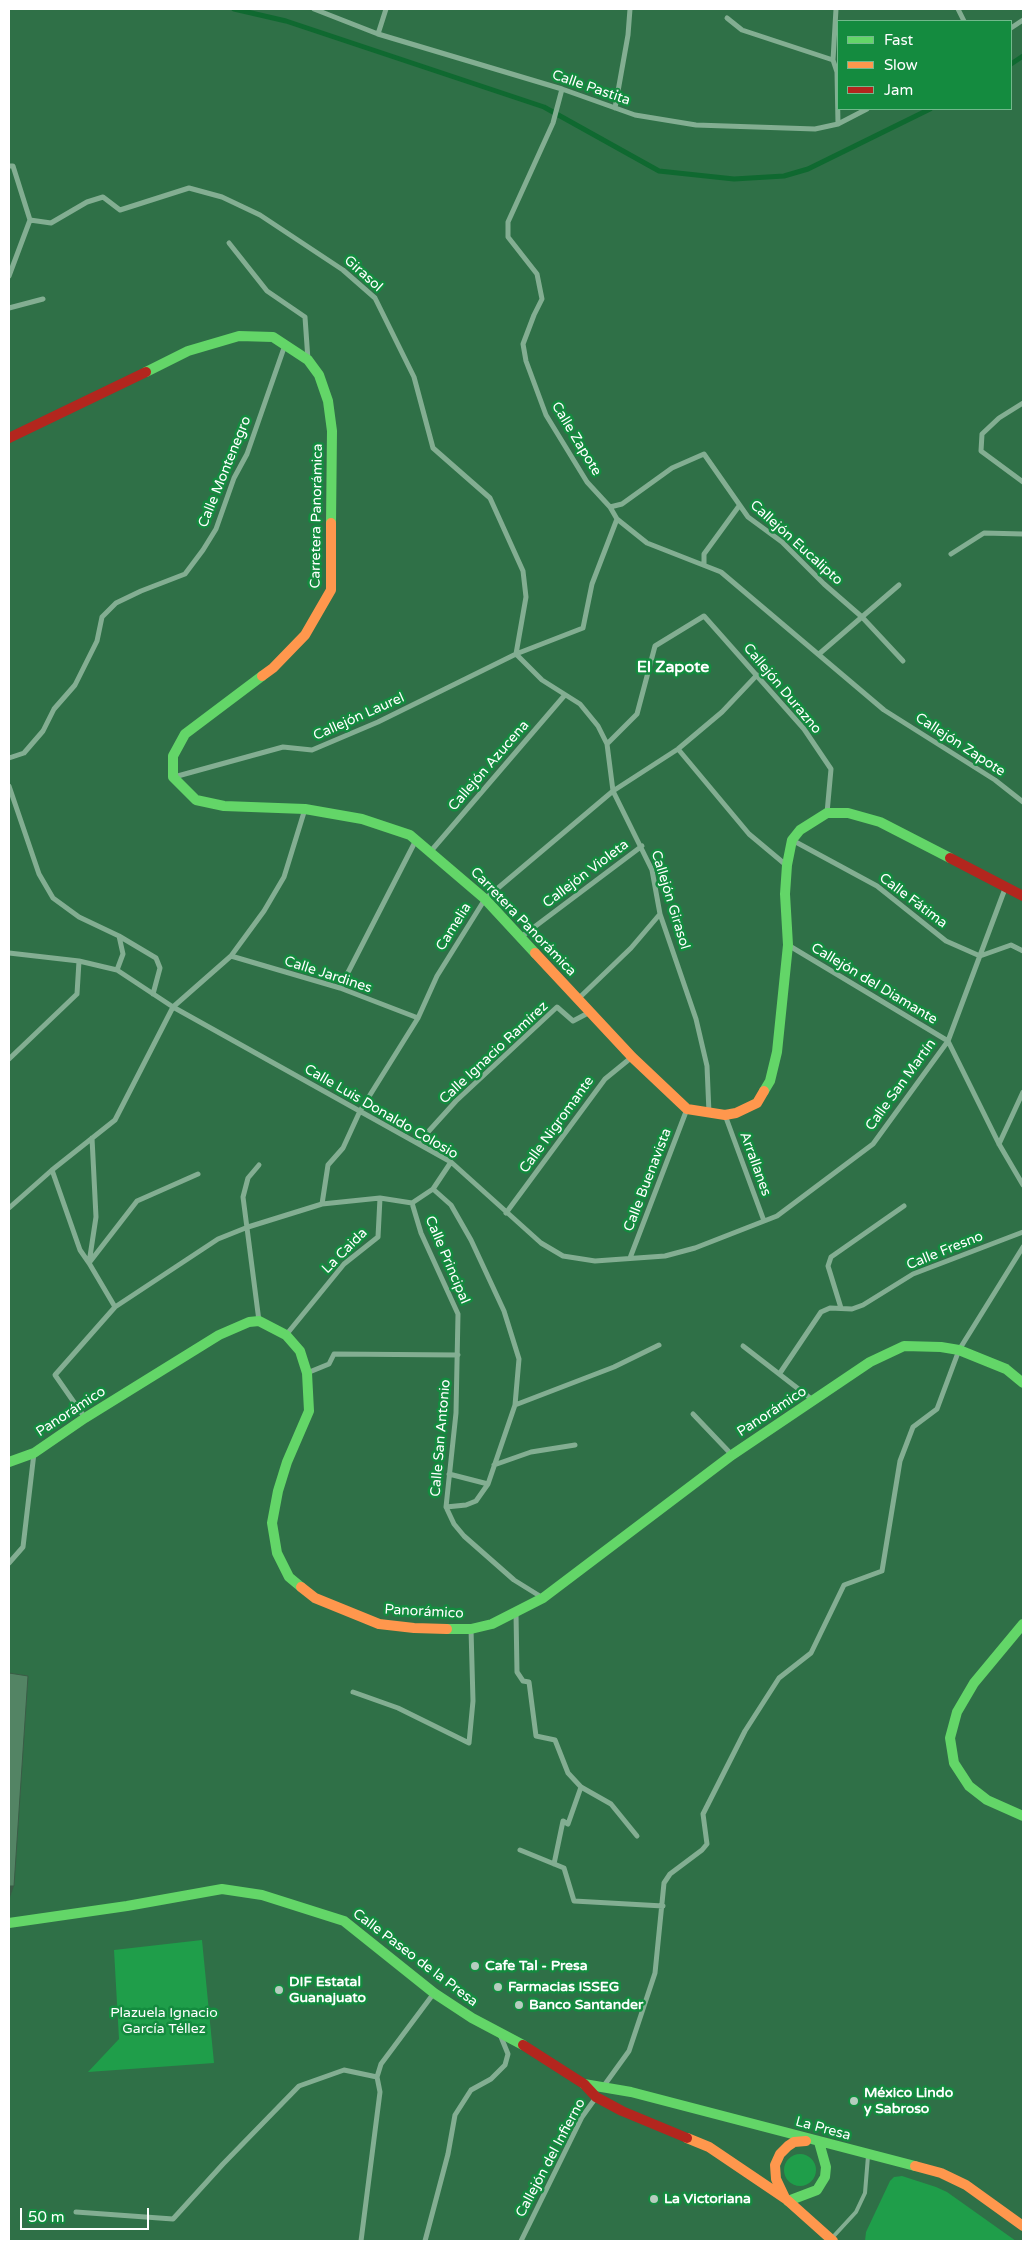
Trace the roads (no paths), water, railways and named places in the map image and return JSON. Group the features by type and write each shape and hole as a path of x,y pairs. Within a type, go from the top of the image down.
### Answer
{"street":[{"name":"Calle Pastita","path":"314,9 378,34 562,89 634,114 696,125 815,129 838,124 864,110"},
{"path":"378,34 386,9"},
{"path":"615,108 628,35 630,9"},
{"path":"836,9 833,60 837,72"},
{"path":"727,18 742,30 833,60"},
{"path":"1012,27 1023,20"},
{"name":"Calle Zapote","path":"562,89 553,123 508,222 508,237 537,274 542,299 523,344 526,361 546,415 587,482 610,506 617,519 647,543 721,572 884,710"},
{"path":"838,110 838,124"},
{"path":"9,166 13,166 30,220 9,276"},
{"name":"Girasol","path":"30,220 51,223 87,202 103,198 120,210 189,188 222,197 260,215 335,264 375,298 414,377 433,448 490,498 523,571 526,597 516,654"},
{"path":"229,243 267,291 305,317 308,360"},
{"path":"9,308 43,299"},
{"name":"Carretera Panorámica","path":"9,438 188,351 239,336 272,337 308,360 319,374 328,401 332,431 331,590 305,635 273,668 185,734 173,756 174,777 196,800 224,806 305,809 362,819 410,835 485,899 632,1057 687,1109"},
{"name":"Calle Montenegro","path":"9,758 24,754 42,731 54,709 75,685 97,641 102,618 116,603 185,574 216,529 234,478 247,454 285,345"},
{"path":"1023,403 1000,418 982,434 981,451 1023,482"},
{"name":"Callejón Eucalipto","path":"610,506 622,504 672,468 704,454 748,517 782,542 824,584 862,617 902,661"},
{"path":"704,565 704,554 739,506"},
{"path":"516,654 583,628 592,584 617,519"},
{"path":"951,554 984,533 1023,534"},
{"path":"819,654 899,585"},
{"name":"Callejón Durazno","path":"607,744 638,714 655,646 704,616 804,729 831,770 827,813"},
{"name":"Callejón Girasol","path":"516,654 542,680 564,696 580,704 598,726 607,744 612,790 642,846 652,870 660,914 696,1019 707,1066 709,1113"},
{"name":"Callejón Laurel","path":"174,777 284,747 312,750 378,722 516,654"},
{"name":"Camelia","path":"322,1204 328,1165 344,1148 360,1111 418,1018 437,976 485,899 612,790 678,749 722,712 757,675"},
{"name":"Callejón Azucena","path":"431,851 564,696"},
{"name":"Callejón Zapote","path":"884,710 995,780 1023,802"},
{"path":"678,749 749,834 787,865"},
{"path":"9,786 39,874 53,898 80,917 119,936 156,958 160,968 153,994"},
{"path":"9,1208 52,1170 115,1120 173,1007 231,956 264,912 284,877 305,809"},
{"path":"687,1109 725,1115 736,1113 757,1103 770,1081 777,1052 788,945 785,894 787,865 792,840 800,830 827,813 848,813 880,822 1023,896"},
{"path":"340,988 416,840"},
{"name":"Calle Fátima","path":"792,840 877,886 946,941 980,956"},
{"name":"Callejón Violeta","path":"520,937 642,846"},
{"name":"Calle San Martín","path":"764,1220 777,1216 872,1144 948,1041 1006,886"},
{"path":"578,999 631,948 660,914"},
{"path":"118,970 123,954 119,936"},
{"name":"Callejón del Diamante","path":"788,945 948,1041"},
{"path":"980,956 1011,945 1023,951"},
{"name":"Calle Luis Donaldo Colosio","path":"9,953 80,961 118,970 173,1007 451,1162 540,1243 563,1256 595,1261 665,1256 695,1248 764,1220"},
{"name":"Calle Jardines","path":"231,956 340,988 418,1018"},
{"path":"9,1059 77,994 80,961"},
{"name":"Calle Ignacio Ramírez","path":"418,1143 456,1101 557,1007 574,1021 590,1012"},
{"path":"948,1041 999,1144 1023,1185"},
{"name":"Calle Nigromante","path":"506,1213 604,1079 632,1057"},
{"path":"999,1144 1023,1092"},
{"name":"Calle Buenavista","path":"630,1258 687,1109"},
{"name":"Arrallanes","path":"725,1115 764,1220"},
{"path":"89,1263 96,1217 92,1138"},
{"name":"Calle Principal","path":"451,1162 433,1189 412,1203 421,1233 458,1314 458,1355"},
{"path":"259,1165 248,1178 242,1197 248,1226 259,1321"},
{"path":"52,1170 80,1250 115,1308"},
{"path":"89,1263 137,1201 198,1174"},
{"path":"433,1189 451,1205 475,1248 504,1311 519,1359 514,1405 488,1484 476,1500 466,1505 446,1507"},
{"path":"85,1418 55,1375 115,1308 218,1239 248,1226 322,1204 380,1198 412,1203"},
{"name":"La Caida","path":"286,1335 344,1264 378,1237 380,1198"},
{"path":"841,1308 828,1266 831,1257 904,1206"},
{"name":"Calle Fresno","path":"780,1373 821,1312 830,1308 852,1309 863,1306 913,1274 1023,1232"},
{"path":"959,1350 1023,1247"},
{"name":"Panorámico","path":"9,1462 34,1453 85,1418 219,1335 249,1322 259,1321 286,1335 300,1351 307,1373 309,1411 287,1462 278,1491 272,1523 277,1553 289,1577 314,1598 378,1624 414,1628 471,1629 492,1624 543,1598 732,1455 870,1362 904,1346 941,1347 959,1350 1006,1369 1023,1382"},
{"path":"514,1405 614,1367 659,1345"},
{"path":"743,1346 814,1401"},
{"name":"Callejón del Infierno","path":"521,2241 582,2117 629,2051 655,1973 664,1884 670,1874 702,1850 706,1844 703,1814 744,1731 779,1678 811,1653 844,1586 882,1571 900,1461 913,1427 937,1409 959,1350"},
{"path":"307,1373 329,1364 334,1354 458,1355"},
{"name":"Calle San Antonio","path":"458,1355 456,1413 446,1507 454,1524 464,1536 514,1580 543,1598"},
{"path":"693,1414 732,1455"},
{"path":"494,1466 531,1452 575,1446"},
{"path":"9,1563 23,1547 34,1453"},
{"path":"449,1474 488,1484"},
{"path":"516,1612 517,1672 523,1681 529,1682 536,1736 555,1740 568,1772 582,1787 611,1804 637,1836"},
{"path":"1023,1624 974,1683 957,1712 950,1738 954,1763 970,1786 987,1800 1023,1816"},
{"path":"353,1692 398,1708 469,1743 472,1701 471,1629"},
{"path":"554,1864 563,1821 568,1824 582,1787"},
{"path":"520,1850 564,1868 574,1901 663,1906"},
{"name":"Calle Paseo de la Presa","path":"9,1923 127,1906 222,1889 262,1895 344,1921 434,1993 472,2018 499,2031 584,2084 596,2097"},
{"path":"361,2241 380,2092 377,2077 381,2064 434,1993"},
{"path":"425,2241 448,2154 455,2115 472,2090 491,2079 506,2065 508,2054 499,2031"},
{"path":"76,2212 174,2219 223,2164 299,2086 344,2070 377,2077"},
{"name":"Calle Paseo de la Presa","path":"584,2084 604,2086"},
{"name":"La Presa","path":"604,2086 940,2173 966,2185 1023,2226"},
{"path":"596,2097 622,2111 709,2147 787,2200 832,2240"},
{"path":"794,2142 816,2142 826,2168 825,2177 817,2190 787,2200 776,2179 775,2165 780,2154 794,2142"}],"lane":[{"path":"832,2240 856,2212 865,2192 868,2155"}],"waterway":[{"path":"234,9 286,21 544,107 659,171 734,179 784,176 808,169 928,110"},
{"path":"1012,63 1023,56"}],"place":[{"name":"Cafe Tal - Presa","path":"475,1966"},
{"name":"Farmacias ISSEG","path":"498,1987"},
{"name":"DIF Estatal Guanajuato","path":"279,1990"},
{"name":"Banco Santander","path":"519,2005"},
{"name":"México Lindo y Sabroso","path":"854,2101"},
{"name":"La Victoriana","path":"654,2199"}],"district":[{"name":"El Zapote","path":"673,668"}],"park label":[{"name":"Plazuela Ignacio García Téllez","path":"164,2022"}]}
